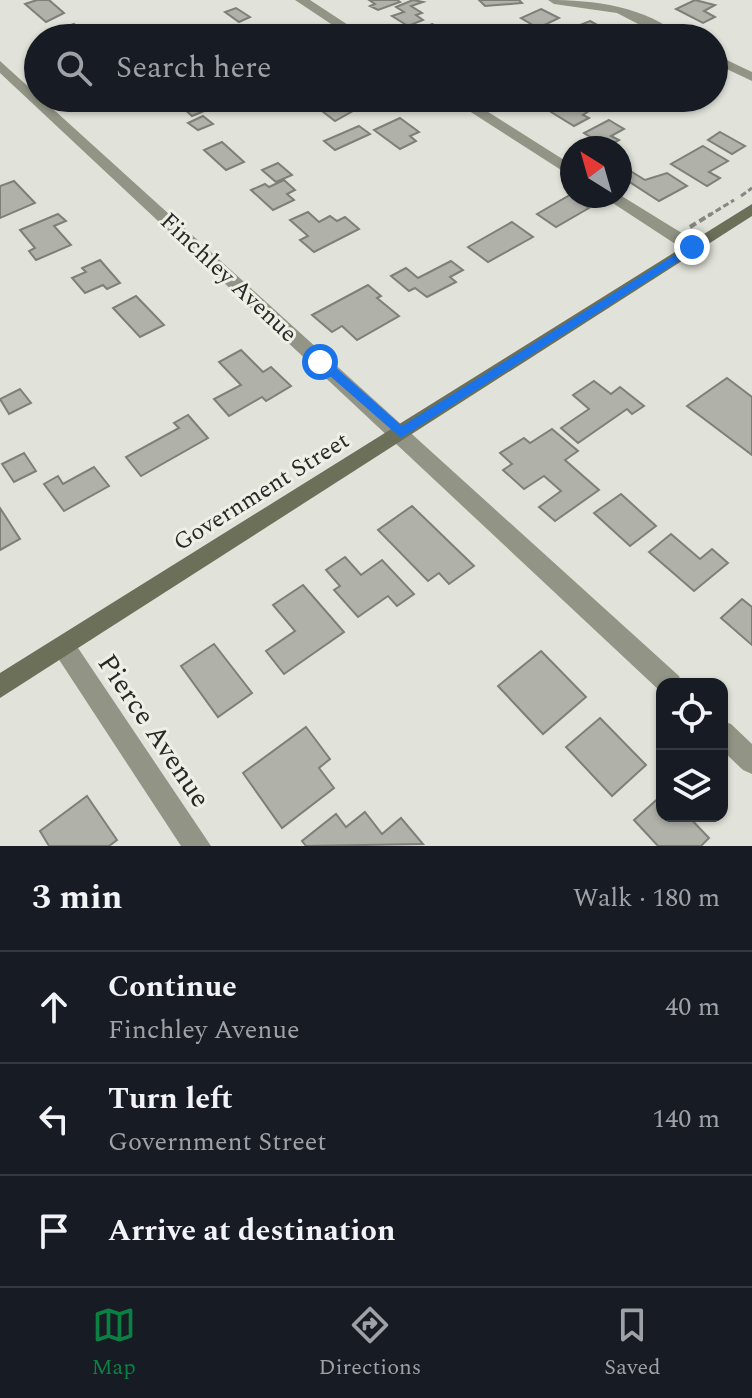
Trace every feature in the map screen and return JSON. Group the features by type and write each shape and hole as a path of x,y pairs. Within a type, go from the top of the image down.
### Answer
{"main road":[{"name":"Government Street","path":"0,687 401,433 688,239 752,209"}],"street":[{"path":"301,0 339,24"},
{"path":"554,0 619,5 651,24"},
{"name":"Finchley Avenue","path":"0,65 24,87"},
{"path":"728,65 752,77"},
{"name":"Finchley Avenue","path":"51,112 664,678"},
{"path":"478,112 560,164"},
{"path":"632,208 688,239"},
{"name":"Pierce Avenue","path":"64,647 197,846"},
{"path":"728,739 752,761"}],"path":[{"path":"688,239 752,188"}],"building":[{"path":"49,0 64,13 46,22 25,4"},
{"path":"369,0 400,2 378,10 370,6 375,4"},
{"path":"413,0 423,2 411,6 422,13 416,15 423,20 405,24 392,16 404,12 396,7"},
{"path":"479,0 519,0 522,3 485,6"},
{"path":"695,0 715,5 704,11 715,17 703,23 676,9"},
{"path":"236,8 250,17 239,22 225,12"},
{"path":"541,9 559,18 546,24 531,24 521,18"},
{"path":"323,112 351,112 335,121"},
{"path":"551,112 588,112 583,115 589,118 574,126"},
{"path":"203,116 213,124 198,130 188,123"},
{"path":"400,118 419,132 410,136 416,141 400,149 374,130"},
{"path":"609,120 624,129 611,136 589,136 584,133"},
{"path":"359,126 370,134 335,150 324,141"},
{"path":"720,132 745,146 732,154 708,140"},
{"path":"222,142 244,162 226,170 204,150"},
{"path":"703,146 728,161 709,172 720,178 707,186 671,164"},
{"path":"278,163 292,175 276,182 262,170"},
{"path":"632,172 645,180 667,173 687,186 659,201 632,183"},
{"path":"284,180 295,190 287,194 294,200 273,210 251,190 265,184 269,187"},
{"path":"14,181 35,203 0,218 0,186"},
{"path":"560,201 560,208 589,208 556,227 537,214"},
{"path":"308,212 319,222 330,216 337,221 345,217 359,229 314,252 300,240 308,236 290,220"},
{"path":"58,214 66,221 54,226 71,245 36,260 29,251 35,248 20,230"},
{"path":"512,222 533,237 488,262 468,247"},
{"path":"100,260 120,283 107,289 103,285 85,293 72,278 86,272 82,268"},
{"path":"451,261 463,270 450,277 456,282 427,297 415,288 409,291 391,276 406,268 418,278"},
{"path":"368,285 381,296 377,298 399,316 357,340 342,326 332,332 312,315"},
{"path":"136,296 164,325 140,337 113,308"},
{"path":"241,350 263,372 271,367 291,386 266,401 262,397 229,416 214,399 241,385 219,362"},
{"path":"727,378 752,397 752,455 687,406"},
{"path":"594,381 611,394 620,387 644,406 632,414 627,409 578,443 561,428 589,409 573,395"},
{"path":"20,389 31,403 9,414 0,399"},
{"path":"188,415 208,438 141,476 126,457 179,428 174,423"},
{"path":"552,429 578,451 565,460 599,490 555,521 539,507 561,491 544,476 524,489 503,470 512,464 500,453 524,438 530,443"},
{"path":"24,453 36,471 14,482 2,464"},
{"path":"94,467 109,486 64,511 44,484 58,476 63,484"},
{"path":"621,494 656,526 630,546 594,513"},
{"path":"412,506 474,566 449,584 439,573 428,581 378,530"},
{"path":"0,508 20,539 0,550"},
{"path":"671,534 700,559 712,549 728,563 694,591 649,552"},
{"path":"345,557 361,575 382,560 414,594 397,606 388,596 358,617 334,590 340,586 326,570"},
{"path":"303,585 344,632 284,674 266,651 295,631 273,605"},
{"path":"742,599 752,607 752,645 721,618"},
{"path":"214,644 252,693 218,717 181,666"},
{"path":"541,651 586,697 543,734 498,686"},
{"path":"600,718 646,765 612,796 566,747"},
{"path":"306,727 330,759 319,768 334,788 282,828 243,773"},
{"path":"87,796 117,840 109,846 49,846 40,831"},
{"path":"656,800 656,822 694,822 709,838 701,846 658,846 634,820"},
{"path":"365,812 382,834 401,818 423,844 306,846 302,841 336,814 346,827"}],"route":[{"path":"320,362 401,433 692,247"}]}
